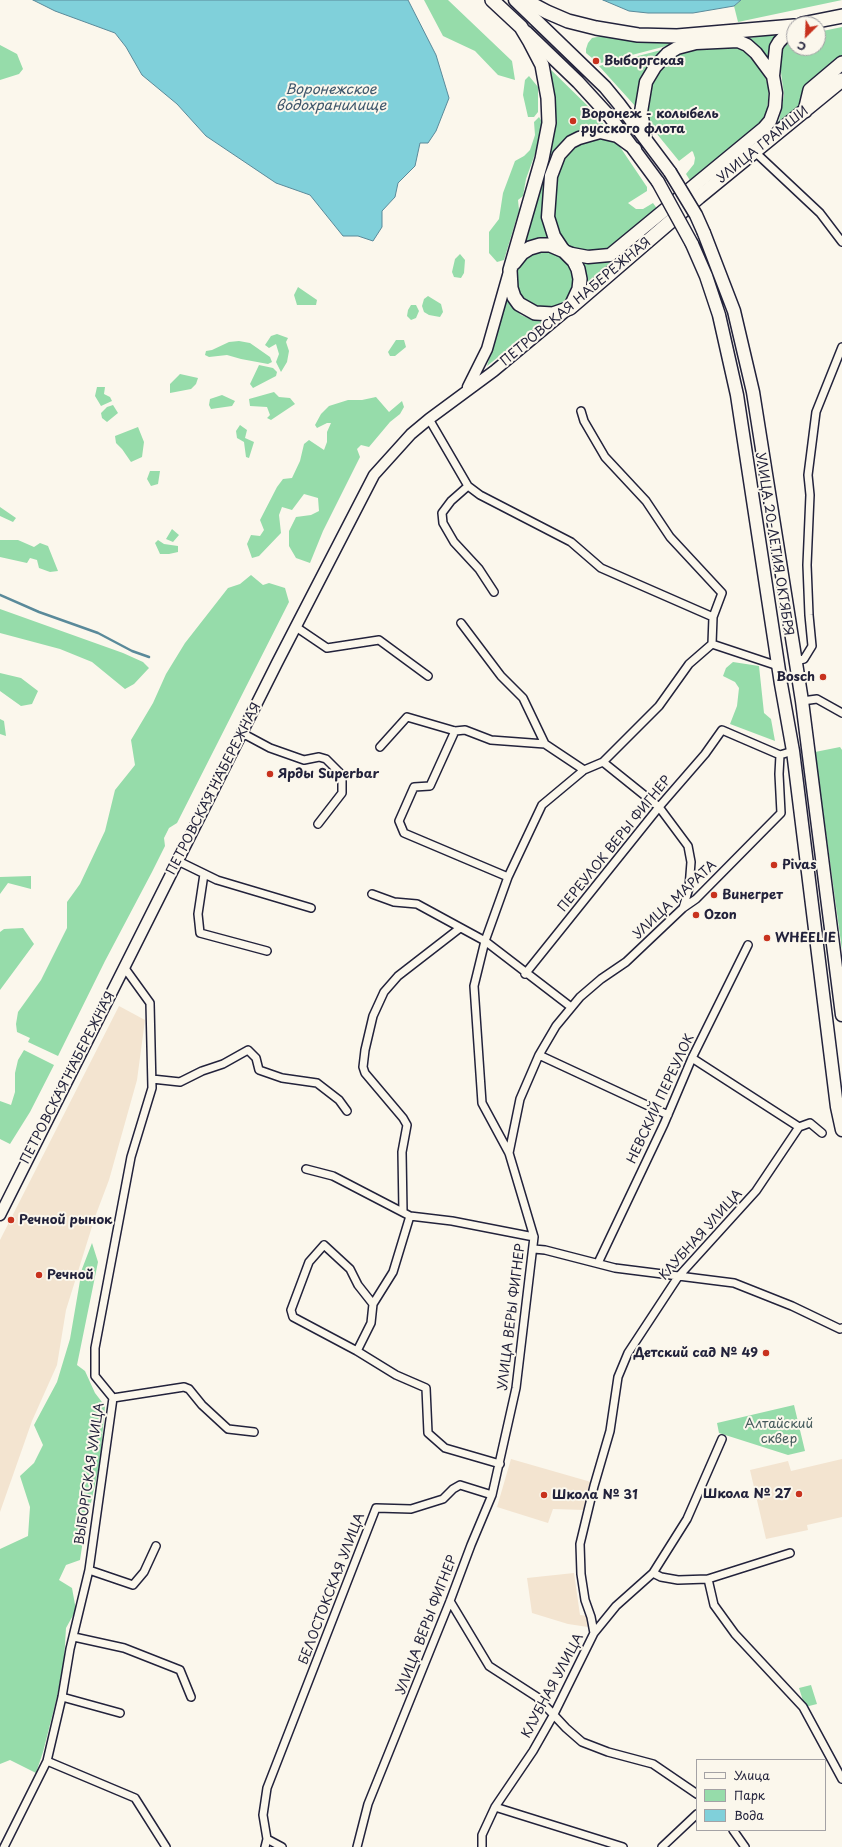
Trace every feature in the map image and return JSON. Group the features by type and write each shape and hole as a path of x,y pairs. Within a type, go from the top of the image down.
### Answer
{"highway":[{"path":"492,0 521,27 542,65 550,115 540,166 510,270 511,288 514,297 526,310 544,315 570,308 579,289 580,279 574,260 564,251 550,245 540,245 530,248 522,253 510,270"},
{"path":"524,0 568,21 596,28 638,34 676,36 786,27"},
{"path":"826,19 842,16"},
{"path":"805,111 810,90 842,64"},
{"name":"УЛИЦА ГРАМШИ","path":"684,210 842,80"},
{"name":"ПЕТРОВСКАЯ НАБЕРЕЖНАЯ","path":"570,308 684,210"}],"main road":[{"name":"УЛИЦА 20-ЛЕТИЯ ОКТЯБРЯ","path":"515,0 590,72 619,104 670,172 696,215 734,311 746,356 796,661 842,1015"},
{"name":"УЛИЦА 20-ЛЕТИЯ ОКТЯБРЯ","path":"521,27 610,117 658,182 692,244 706,276 719,315 737,395 778,666 793,751 837,1107 842,1130"},
{"path":"635,149 617,136 600,132 571,142 562,151 551,176 548,217 554,236 564,251 588,257 610,255 764,128 770,121 774,107 776,93 773,76 776,47 786,35"},
{"path":"645,138 641,112 646,82 655,67 667,54 677,48 696,43 738,42 747,45 756,53 773,76"},
{"name":"ПЕТРОВСКАЯ НАБЕРЕЖНАЯ","path":"466,391 487,349 510,270"},
{"name":"ПЕТРОВСКАЯ НАБЕРЕЖНАЯ","path":"0,1215 242,733 374,475 411,434 494,371 570,308"}],"street":[{"path":"755,152 820,213 842,242"},
{"name":"УЛИЦА 20-ЛЕТИЯ ОКТЯБРЯ","path":"796,661 804,659 812,646 807,565 810,495 808,476 816,412 842,347"},
{"path":"581,412 584,421 605,457 646,501 670,537 722,593 713,617 712,644 778,666"},
{"path":"429,419 468,486 480,495 571,542 601,568 713,617"},
{"path":"468,486 451,501 442,513 443,524 454,542 479,569 494,592"},
{"path":"461,623 501,676 523,698 545,744"},
{"path":"296,627 326,648 379,640 428,676"},
{"name":"УЛИЦА ВЕРЫ ФИГНЕР","path":"357,1847 368,1804 492,1495 516,1388 534,1249 534,1237 510,1153 482,1103 474,986 485,941 508,877 542,805 584,770 603,762 659,706 689,664 712,644"},
{"path":"802,701 817,699 842,713"},
{"path":"380,747 407,717 455,731 465,730 491,740 545,744 584,770"},
{"name":"ПЕРЕУЛОК ВЕРЫ ФИГНЕР","path":"525,974 659,807 705,754 722,730 780,755"},
{"path":"455,731 430,786 414,787 399,821 404,833 508,877"},
{"path":"242,733 270,748 304,760 319,757 326,759 342,775 342,793 318,824"},
{"path":"780,755 793,751"},
{"name":"УЛИЦА МАРАТА","path":"510,1153 520,1099 539,1055 556,1026 571,1007 601,979 626,962 683,908 696,899 781,813 779,781 780,755"},
{"path":"603,762 659,807 688,846 692,862 689,888 683,908"},
{"path":"178,861 217,880 311,908"},
{"path":"204,874 198,914 200,933 266,951"},
{"path":"372,894 394,902 417,904 485,941 525,974 571,1007"},
{"path":"403,1212 402,1152 407,1125 403,1118 365,1073 363,1067 365,1050 373,1016 384,992 398,976 460,928"},
{"name":"НЕВСКИЙ ПЕРЕУЛОК","path":"598,1263 668,1115 692,1058 748,945"},
{"name":"ВЫБОРГСКАЯ УЛИЦА","path":"6,1846 47,1761 89,1570 113,1398 95,1376 95,1348 131,1157 152,1088 150,1003 124,967"},
{"path":"152,1079 180,1082 202,1071 223,1064 248,1050 256,1058 259,1070 282,1078 317,1083 339,1100 347,1111"},
{"path":"539,1055 668,1115"},
{"path":"692,1058 799,1127 810,1123 822,1134"},
{"name":"КЛУБНАЯ УЛИЦА","path":"482,1847 482,1835 495,1807 514,1776 533,1751 554,1714 594,1633 591,1617 584,1600 580,1544 594,1486 610,1431 618,1377 628,1353 678,1277 756,1191 799,1127"},
{"path":"306,1169 333,1176 410,1216 452,1221 534,1237"},
{"path":"357,1351 370,1323 373,1304 393,1272 410,1216"},
{"path":"373,1304 358,1285 350,1269 324,1245 309,1262 292,1310 294,1317 357,1351 396,1376 426,1388 428,1433 445,1448 500,1464"},
{"path":"534,1249 545,1250 615,1268 734,1283 792,1306 840,1329 842,1328"},
{"path":"113,1398 184,1387 189,1390 202,1405 228,1429 254,1432"},
{"path":"594,1633 616,1606 653,1573 687,1518 722,1439"},
{"name":"БЕЛОСТОКСКАЯ УЛИЦА","path":"267,1839 263,1815 267,1788 301,1704 376,1508 411,1508 443,1499 453,1489 460,1485 492,1495"},
{"path":"89,1570 133,1585 144,1572 156,1546"},
{"path":"653,1573 661,1577 678,1580 708,1580 790,1553"},
{"path":"708,1580 714,1605 735,1634 803,1707 842,1779"},
{"path":"450,1601 489,1666 537,1697 566,1728 582,1742 608,1752 653,1764 696,1793"},
{"path":"74,1638 124,1648 180,1670 191,1697"},
{"path":"62,1698 120,1713"},
{"path":"47,1761 135,1798 166,1847"},
{"path":"495,1807 623,1847"},
{"path":"662,1847 696,1815"},
{"path":"735,1831 745,1847"},
{"path":"265,1847 267,1839 282,1847"}],"shaded area":[{"name":"Речной","path":"119,1006 145,1020 137,1080 109,1180 95,1217 66,1310 57,1365 32,1421 0,1512 0,1240"},
{"name":"Школа № 31","path":"511,1459 591,1482 584,1510 553,1509 548,1523 497,1507"},
{"name":"Школа № 27","path":"842,1459 842,1517 807,1525 808,1530 766,1539 750,1470 788,1461 791,1471"},
{"path":"574,1573 580,1615 589,1616 588,1627 568,1624 532,1613 527,1578"}],"green space":[{"path":"424,0 448,0 512,61 515,80 498,75 475,51 443,36"},
{"path":"741,0 842,0 738,22 734,6"},
{"path":"842,27 842,58 803,92 798,111 581,292 578,259 616,256 779,121 784,95 780,65 782,50 786,45 786,56 826,56 826,30"},
{"path":"777,33 770,43 769,61 745,39"},
{"path":"602,36 636,41 678,43 601,63 594,56 592,58 586,53 586,49 592,38"},
{"path":"0,45 17,54 23,69 19,74 0,80"},
{"path":"731,45 746,49 764,72 769,90 767,111 761,123 691,182 686,174 694,164 695,158 693,152 692,151 679,161 648,123 647,114 649,88 660,67 682,50"},
{"path":"669,48 636,107 599,66"},
{"path":"546,65 594,112 604,125 579,133 544,187 543,216 549,237 536,238 523,244 555,121 555,105"},
{"path":"529,76 538,87 538,112 534,117 528,117 523,95 525,80"},
{"path":"539,117 542,122 540,140 526,179 523,196 518,200 519,210 504,260 497,262 489,253 489,232 499,219 503,193 515,161 524,156 530,150 535,135 534,122"},
{"path":"600,137 616,141 647,187 647,191 628,203 636,209 643,209 653,203 658,210 619,245 596,254 569,247 563,242 552,222 553,188 561,160 571,148"},
{"path":"545,250 561,255 569,263 574,279 569,295 561,303 545,308 529,303 521,295 516,279 521,263 529,255"},
{"path":"460,254 465,260 464,273 461,278 454,277 452,272 455,259"},
{"path":"298,287 317,300 316,305 297,305 294,295"},
{"path":"428,296 441,304 443,312 440,317 429,315 424,312 422,306 424,299"},
{"path":"507,300 521,315 535,321 543,321 487,366"},
{"path":"411,305 416,305 419,311 416,318 411,320 407,316"},
{"path":"277,334 288,338 286,342 289,351 287,362 281,372 276,362 279,354 276,344 269,348 265,345 271,336"},
{"path":"396,340 404,340 406,347 395,356 390,356 388,352"},
{"path":"239,341 250,343 270,357 272,362 268,364 227,355 209,357 205,355 206,351 212,350 229,342"},
{"path":"259,365 273,368 277,372 276,376 253,388 250,384"},
{"path":"180,374 198,378 196,384 191,389 170,393 170,384"},
{"path":"97,387 105,387 104,394 110,397 112,401 101,406 95,396"},
{"path":"274,392 279,397 290,398 295,404 271,420 267,418 270,415 267,407 250,406 249,399"},
{"path":"222,395 235,401 232,406 211,409 209,405 210,399"},
{"path":"376,397 389,412 402,401 404,407 400,414 390,422 369,447 361,445 357,449 360,457 323,531 310,563 296,558 289,546 289,531 296,517 311,515 319,511 318,498 304,494 292,510 282,507 279,515 281,533 259,556 252,558 247,544 251,535 260,536 264,530 260,520 277,487 283,479 292,478 300,461 304,444 309,440 324,450 327,442 327,432 331,423 327,423 317,428 315,425 321,414 329,406 348,400 362,400"},
{"path":"113,405 118,413 107,422 102,418 101,413 107,407"},
{"path":"240,425 247,430 245,438 254,442 249,458 246,457 244,442 237,438 236,431"},
{"path":"138,427 144,442 142,457 131,462 116,443 115,436"},
{"path":"150,471 160,471 158,484 151,486 147,479"},
{"path":"0,507 16,518 13,522 0,516"},
{"path":"172,529 179,535 173,542 166,539"},
{"path":"0,540 18,540 34,547 40,543 48,546 58,571 50,572 39,568 37,560 30,558 27,563 0,557"},
{"path":"158,540 164,544 178,546 178,552 160,554 155,543"},
{"path":"251,575 263,585 269,583 285,588 289,602 177,823 169,828 164,838 165,846 105,961 58,1056 28,1042 30,1038 17,1032 16,1024 18,1012 41,980 67,928 67,902 80,884 105,831 115,790 135,765 131,740 153,703 166,674 185,643 228,588 240,584"},
{"path":"0,609 123,653 143,662 149,668 134,684 125,689 92,662 60,649 0,633"},
{"path":"733,662 759,666 764,713 771,719 775,741 730,724 737,706 739,688 735,682 723,676 726,668"},
{"path":"0,673 21,678 38,691 32,704 21,706 0,691"},
{"path":"0,719 4,721 6,736 0,734"},
{"path":"840,747 842,750 842,950 815,752"},
{"path":"31,876 31,889 8,883 0,894 0,877"},
{"path":"23,928 34,944 0,990 0,932 4,929"},
{"path":"24,1050 54,1065 30,1112 10,1144 0,1139 0,1101 11,1105 15,1092 15,1073 18,1060"},
{"path":"92,1243 98,1262 77,1365 85,1371 95,1393 105,1406 100,1461 80,1560 66,1565 59,1580 72,1588 76,1610 66,1628 64,1661 57,1697 36,1773 10,1760 0,1764 0,1549 28,1536 30,1507 20,1476 34,1463 43,1445 34,1425 57,1382 70,1339 82,1269"},
{"name":"Алтайский сквер","path":"794,1405 805,1451 788,1455 719,1433 717,1423"},
{"path":"811,1685 817,1704 805,1707 799,1688"}],"water":[{"name":"Воронежское водохранилище","path":"33,0 408,0 436,55 449,98 436,131 428,143 420,143 415,166 398,183 395,197 382,211 382,227 373,241 358,236 343,236 310,195 276,183 206,136 177,104 142,75 126,47 115,33 55,11"},
{"path":"603,0 741,0 734,6 693,13 648,13 629,11"}],"waterway":[{"path":"0,595 39,612 98,633 132,651 149,657"}],"place":[{"name":"Выборгская","path":"596,61"},
{"name":"Воронеж - колыбель русского флота","path":"573,121"},
{"name":"Bosch","path":"823,677"},
{"name":"Ярды Superbar","path":"270,774"},
{"name":"Pivas","path":"774,865"},
{"name":"Винегрет","path":"714,895"},
{"name":"Ozon","path":"696,915"},
{"name":"WHEELIE","path":"767,938"},
{"name":"Речной рынок","path":"11,1220"},
{"name":"Речной","path":"39,1275"},
{"name":"Детский сад № 49","path":"766,1353"},
{"name":"Школа № 27","path":"799,1494"},
{"name":"Школа № 31","path":"544,1495"}]}
